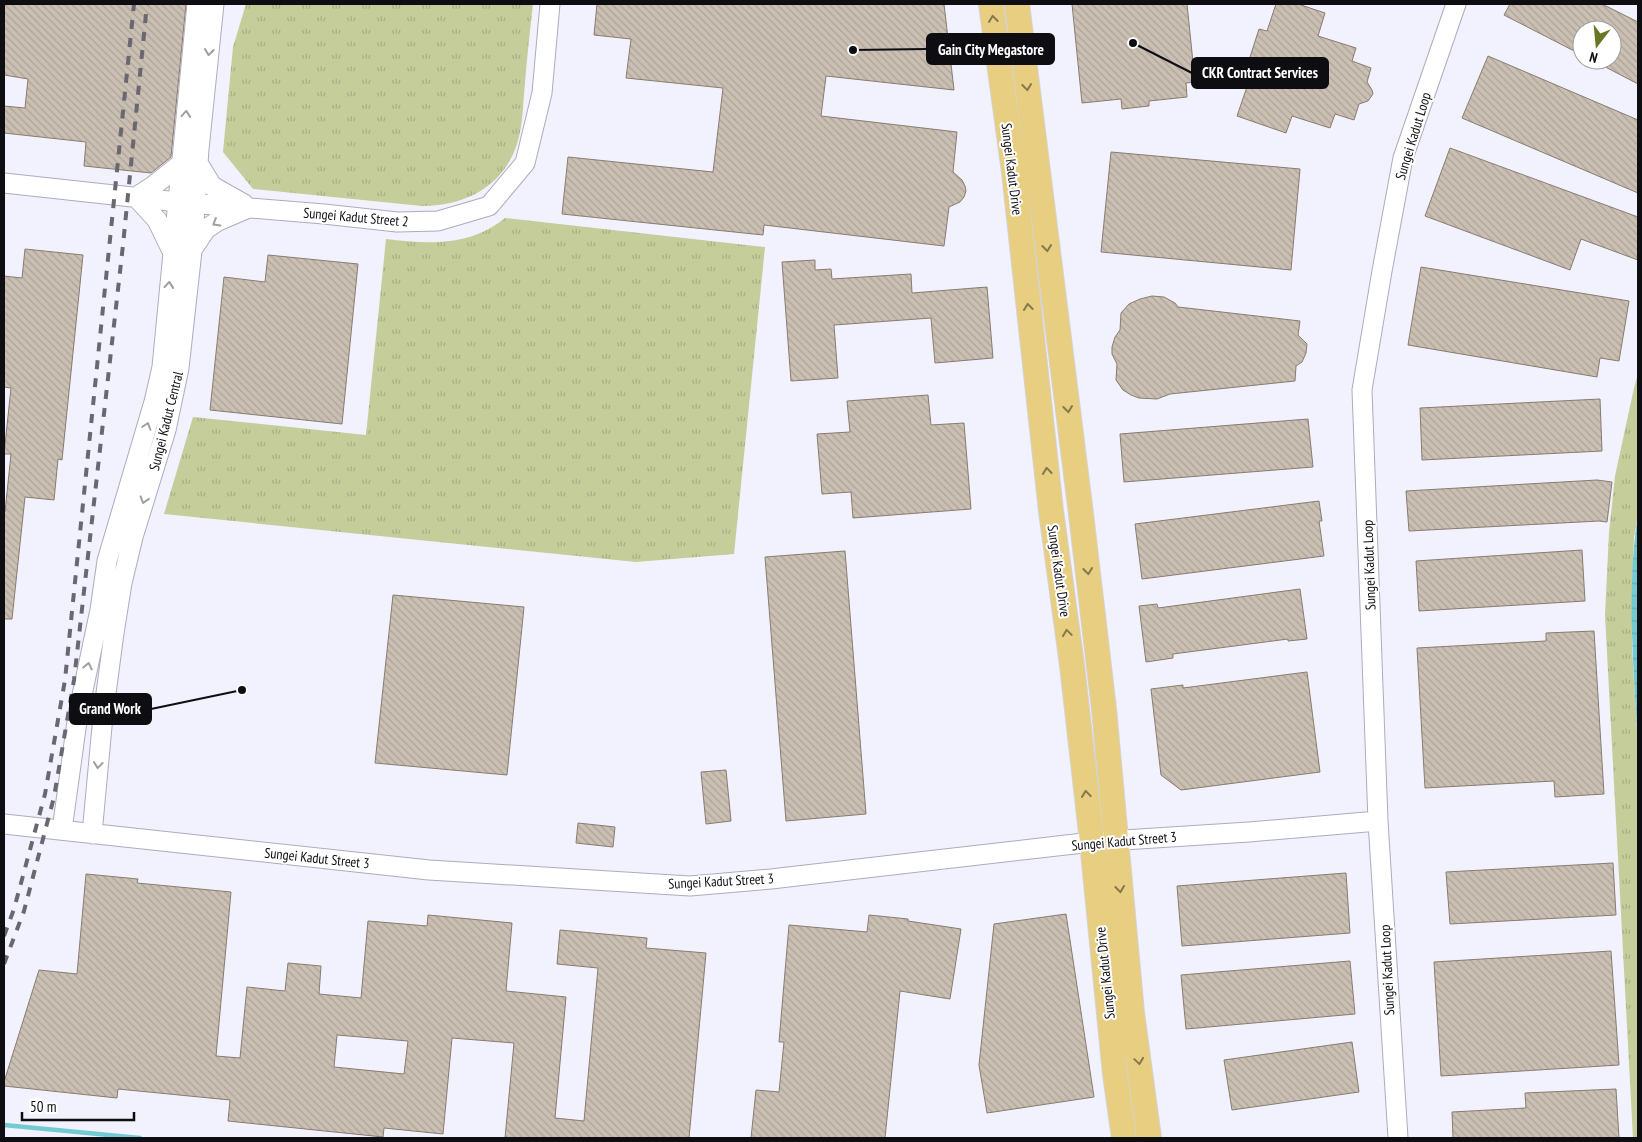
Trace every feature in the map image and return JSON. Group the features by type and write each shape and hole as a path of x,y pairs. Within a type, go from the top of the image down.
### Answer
{"main road":[{"name":"Sungei Kadut Drive","path":"991,4 1014,172 1051,511 1072,666 1124,1138"},
{"name":"Sungei Kadut Drive","path":"1017,4 1104,709 1132,1013 1150,1138"}],"street":[{"name":"Sungei Kadut Central","path":"92,834 103,716 122,583 133,537 166,430 179,368 192,251 187,203 197,4"},
{"name":"Sungei Kadut Central","path":"190,163 214,4"},
{"name":"Sungei Kadut Street 2","path":"4,183 187,203 250,207 398,222 438,221 489,206 525,163 542,93 550,4"},
{"name":"Sungei Kadut Loop","path":"1398,1138 1378,820 1362,390 1403,158 1453,5"},
{"path":"172,251 157,220 136,197 190,163 212,186 250,207"},
{"name":"Sungei Kadut Central","path":"62,830 78,714 100,610 106,561 154,402 162,367 172,251 187,203"},
{"path":"192,251 206,229 218,221 250,207"},
{"name":"Sungei Kadut Street 3","path":"4,824 429,870 690,886 772,879 1092,842 1249,832 1378,820"}],"green space":[{"path":"246,4 533,4 522,122 511,159 492,183 480,191 467,198 438,205 422,206 253,189 223,152 233,47"},
{"path":"505,218 765,247 734,554 636,562 164,514 193,417 366,435 386,239 433,242 463,239 491,227"},
{"path":"1638,374 1638,514 1634,538 1632,647 1638,747 1638,1138 1633,1138 1605,615 1609,533 1615,476"}],"water":[{"path":"1638,514 1638,747 1633,660 1632,572"}],"building":[{"path":"4,4 186,4 171,157 151,173 84,166 86,142 4,133 4,106 25,108 28,79 4,75"},
{"path":"597,4 944,4 954,90 826,76 821,116 957,132 953,172 962,180 966,191 960,202 949,207 944,246 764,225 763,235 562,214 568,157 713,172 723,88 626,78 631,39 594,35"},
{"path":"1072,4 1187,4 1195,82 1186,83 1187,97 1149,101 1149,106 1122,109 1121,99 1082,103"},
{"path":"1276,4 1298,4 1325,13 1318,36 1356,48 1352,61 1371,68 1367,82 1373,94 1368,101 1359,104 1354,120 1335,114 1330,128 1292,116 1286,133 1237,116 1250,78 1244,76 1259,29 1267,31"},
{"path":"1510,4 1602,4 1638,22 1638,84 1611,70 1622,70 1622,20 1572,20 1572,50 1504,15"},
{"path":"1488,56 1638,120 1638,193 1462,118"},
{"path":"1450,148 1638,217 1638,260 1581,239 1570,270 1425,216"},
{"path":"1111,152 1300,169 1291,270 1101,252"},
{"path":"25,249 83,255 62,460 58,459 54,500 25,497 12,619 4,619 4,512 11,454 4,454 11,388 4,387 4,276 22,278"},
{"path":"268,255 358,264 342,424 210,410 224,277 265,282"},
{"path":"815,260 815,270 831,269 832,279 911,274 912,293 987,287 993,358 935,363 931,318 834,325 838,378 791,381 782,262"},
{"path":"1421,267 1629,301 1619,361 1600,358 1597,377 1408,345"},
{"path":"1152,296 1164,297 1175,303 1178,307 1300,321 1298,335 1307,344 1302,362 1296,366 1295,381 1170,394 1157,399 1139,398 1131,395 1123,390 1116,380 1117,364 1112,354 1112,347 1115,337 1120,330 1121,313 1129,304"},
{"path":"928,395 931,425 964,423 971,509 853,518 851,492 822,494 817,434 850,432 847,401"},
{"path":"1600,399 1602,451 1422,460 1420,408"},
{"path":"1308,419 1313,467 1124,482 1120,434"},
{"path":"1597,480 1612,482 1607,522 1409,531 1406,491"},
{"path":"1319,501 1322,521 1319,521 1324,556 1142,579 1135,524"},
{"path":"1582,550 1585,601 1419,611 1416,561"},
{"path":"845,551 866,814 786,821 765,557"},
{"path":"1300,589 1307,639 1288,641 1288,639 1173,654 1173,658 1146,662 1139,606 1157,604 1158,608"},
{"path":"393,595 524,607 507,775 375,763"},
{"path":"1594,631 1604,794 1555,797 1554,781 1425,788 1417,648 1546,641 1546,633"},
{"path":"1307,672 1320,772 1181,790 1161,775 1151,689 1183,685 1183,688"},
{"path":"726,770 731,821 706,824 701,772"},
{"path":"578,823 615,827 613,847 576,843"},
{"path":"1613,863 1616,915 1450,924 1446,872"},
{"path":"1346,873 1350,933 1182,946 1177,886"},
{"path":"86,874 138,879 137,883 231,892 216,1056 240,1058 247,987 285,991 288,963 321,966 319,994 361,998 368,921 427,926 428,915 512,923 506,991 566,997 555,1118 584,1121 598,968 557,964 560,930 647,938 646,948 706,953 689,1138 505,1138 514,1043 452,1038 443,1134 384,1128 383,1137 228,1121 230,1100 118,1089 117,1098 4,1086 39,970 77,974","holes":["337,1035 408,1041 404,1074 334,1067"]},
{"path":"1066,914 1094,1097 987,1113 979,1065 994,924"},
{"path":"869,915 908,919 908,921 961,929 950,999 900,991 885,1138 751,1138 756,1090 779,1092 784,1042 779,1042 789,925 867,932"},
{"path":"1611,951 1619,1065 1441,1076 1434,962"},
{"path":"1350,961 1355,1014 1186,1029 1181,975"},
{"path":"1352,1042 1359,1092 1232,1110 1224,1060"},
{"path":"1616,1089 1619,1138 1453,1138 1452,1112 1526,1108 1525,1093"}],"waterway":[{"path":"4,1125 140,1138"}],"railway":[{"path":"4,936 14,909 45,794 65,680 134,4"},
{"path":"4,964 24,911 54,797 74,680 123,245 147,4"}],"place":[{"name":"CKR Contract Services","path":"1133,43"},
{"name":"Gain City Megastore","path":"853,50"},
{"name":"Grand Work","path":"242,690"}]}
